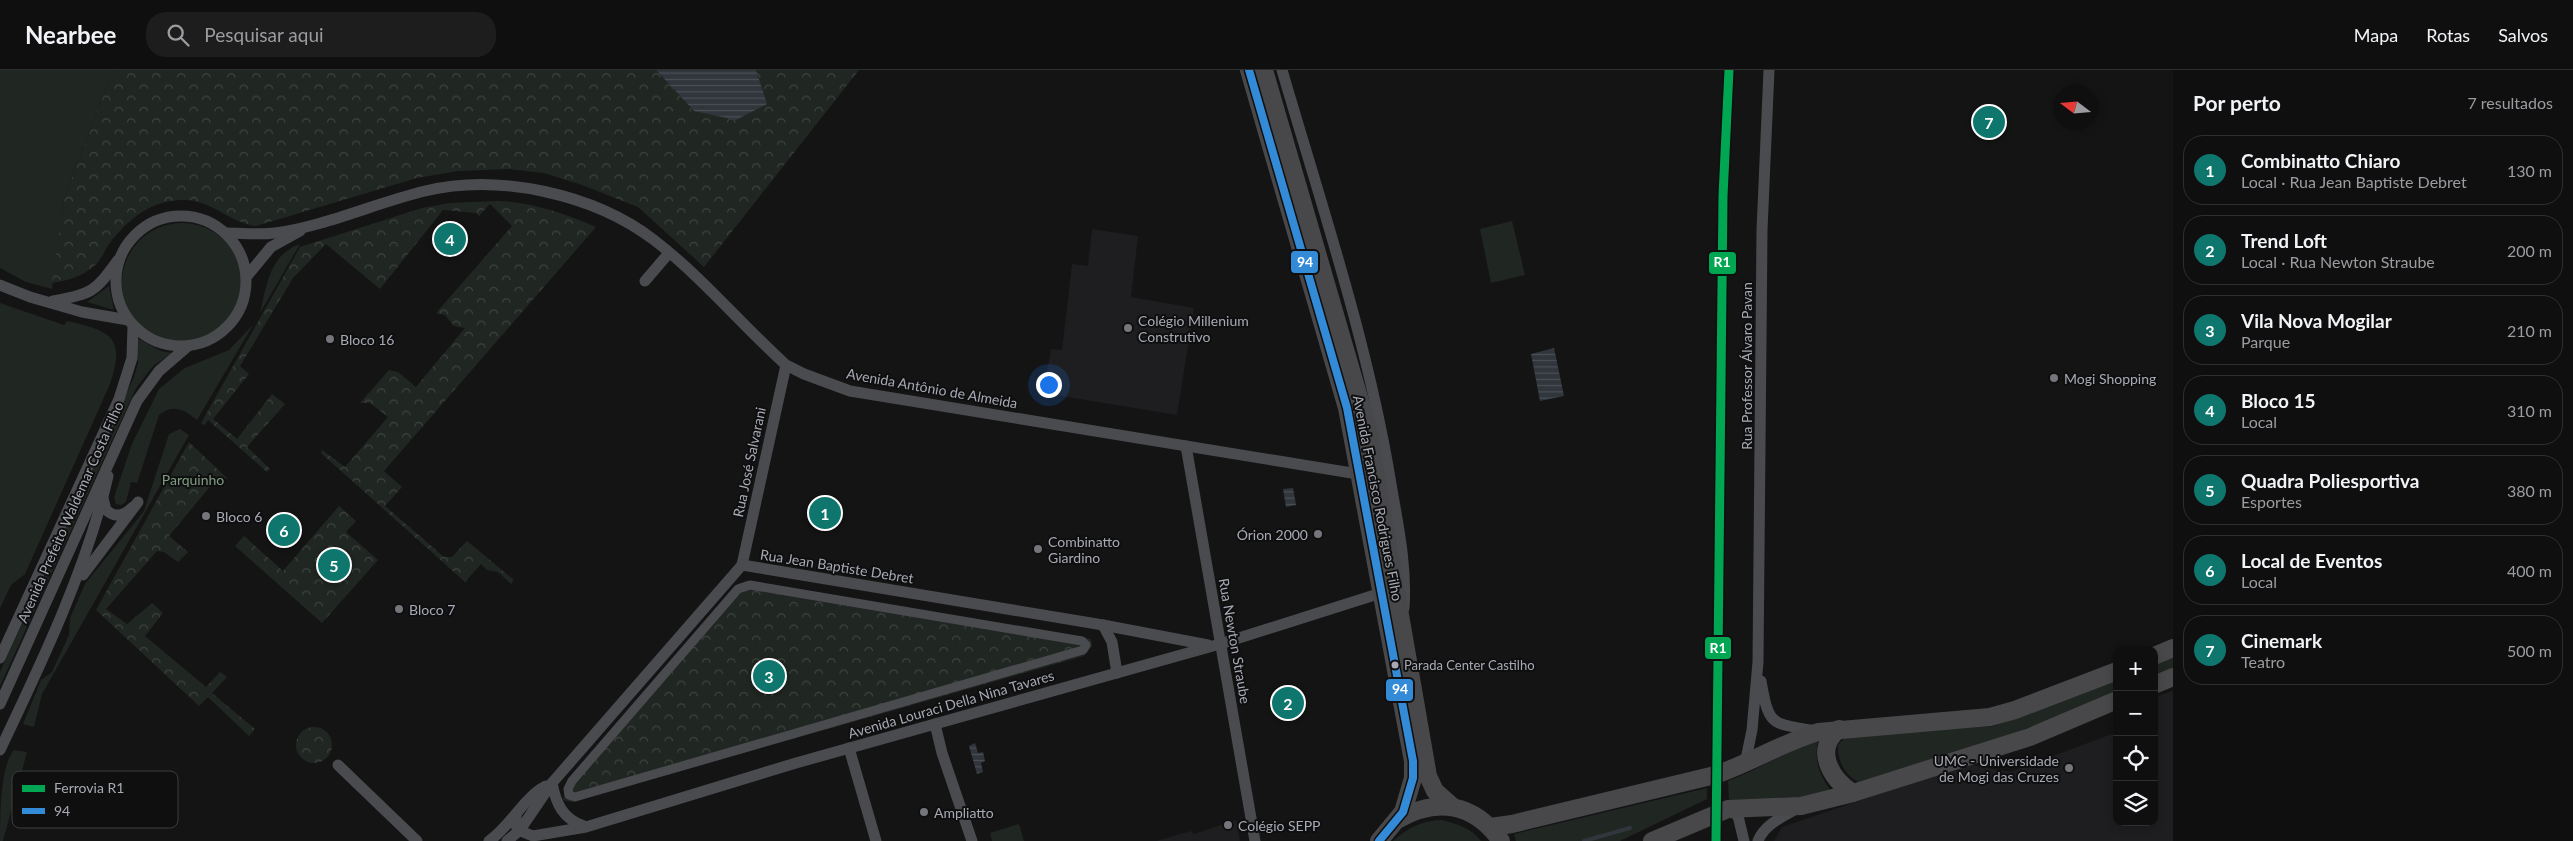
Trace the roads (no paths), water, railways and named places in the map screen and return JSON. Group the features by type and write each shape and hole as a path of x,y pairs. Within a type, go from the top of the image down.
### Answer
{"main road":[{"name":"Avenida Francisco Rodrigues Filho","path":"1249,70 1368,476 1403,631 1428,776 1435,791 1452,807"},
{"name":"Avenida Francisco Rodrigues Filho","path":"1264,70 1360,396 1381,593 1413,760 1413,778 1408,799 1396,821 1379,841"},
{"path":"2158,654 2173,648"},
{"path":"1490,827 1512,824 1715,775 1745,764 1794,739 1818,732 1990,717 2015,710 2113,673"},
{"path":"2158,683 2173,677"},
{"path":"1652,841 1728,809 1802,806 1853,793 2030,737 2113,702"},
{"path":"1839,730 1831,736 1827,744 1826,756 1829,768 1840,784 1853,793"},
{"name":"Avenida Francisco Rodrigues Filho","path":"1396,821 1420,809 1433,806 1452,807 1471,813 1490,827 1501,841"}],"street":[{"path":"1282,70 1368,364 1382,428 1406,581 1403,631"},
{"name":"Rua Professor Álvaro Pavan","path":"1745,764 1752,730 1758,662 1762,230 1769,70"},
{"name":"Avenida Antônio de Almeida","path":"226,233 274,233 310,226 431,189 456,184 484,183 511,185 586,204 620,218 654,240 669,253 786,365 804,374 850,391 1368,476"},
{"path":"51,301 85,295 94,289 121,255 130,240 144,228 159,219 177,215 195,216 212,223 226,233 237,245 244,260 247,276 245,296 233,320 224,331 207,341 188,346 172,346 157,342 131,323 120,305 116,288 121,255"},
{"name":"Avenida Antônio de Almeida","path":"247,276 271,248 310,226"},
{"path":"645,281 669,253"},
{"path":"0,285 30,297 51,301 82,312 131,323"},
{"path":"0,658 119,399 132,358 131,323"},
{"name":"Avenida Prefeito Waldemar Costa Filho","path":"0,704 114,450 146,385 188,346"},
{"name":"Rua José Salvarani","path":"742,565 786,365"},
{"name":"Rua Newton Straube","path":"1186,446 1216,645 1255,841"},
{"path":"0,750 67,599 90,542 114,450"},
{"path":"67,599 96,554 134,510 138,502 122,515 114,515 106,510 103,505 103,496"},
{"name":"Rua Jean Baptiste Debret","path":"507,841 520,830 552,783 742,565 1216,645"},
{"path":"750,585 1082,641 1086,645 1083,650 575,797 569,795 568,789 572,781 738,589 750,585"},
{"name":"Avenida Louraci Della Nina Tavares","path":"586,827 849,748 1216,645 1381,593"},
{"path":"1103,625 1112,642 1117,673"},
{"name":"Rua Professor Álvaro Pavan","path":"1758,662 1768,714 1779,723 1818,732"},
{"path":"935,724 942,753 972,841"},
{"path":"849,748 876,841"},
{"path":"338,764 417,841"},
{"path":"552,783 556,802 561,809 572,822 586,827"},
{"name":"Rua Jean Baptiste Debret","path":"488,841 516,815 538,790 552,783"},
{"path":"1758,841 1777,819 1802,806"},
{"path":"1728,809 1738,816 1744,841"},
{"path":"516,815 516,826 533,836 586,827"},
{"path":"554,841 575,835 586,827"}],"waterway":[{"path":"1584,841 1630,828"}],"rail line":[{"name":"R1","path":"1716,841 1723,196 1729,70"}],"place":[{"name":"Cinemark","path":"1989,122"},
{"name":"Bloco 15","path":"450,239"},
{"name":"Colégio Millenium Construtivo","path":"1128,328"},
{"name":"Bloco 16","path":"330,339"},
{"name":"Mogi Shopping","path":"2054,378"},
{"name":"Combinatto Chiaro","path":"825,513"},
{"name":"Bloco 6","path":"206,516"},
{"name":"Local de Eventos","path":"284,530"},
{"name":"Órion 2000","path":"1318,534"},
{"name":"Combinatto Giardino","path":"1038,549"},
{"name":"Quadra Poliesportiva","path":"334,565"},
{"name":"Bloco 7","path":"399,609"},
{"name":"Parada Center Castilho","path":"1395,665"},
{"name":"Vila Nova Mogilar","path":"769,676"},
{"name":"Trend Loft","path":"1288,703"},
{"name":"UMC - Universidade de Mogi das Cruzes","path":"2069,768"},
{"name":"Ampliatto","path":"924,812"},
{"name":"Colégio SEPP","path":"1228,825"}],"park label":[{"name":"Parquinho","path":"193,479"}]}
